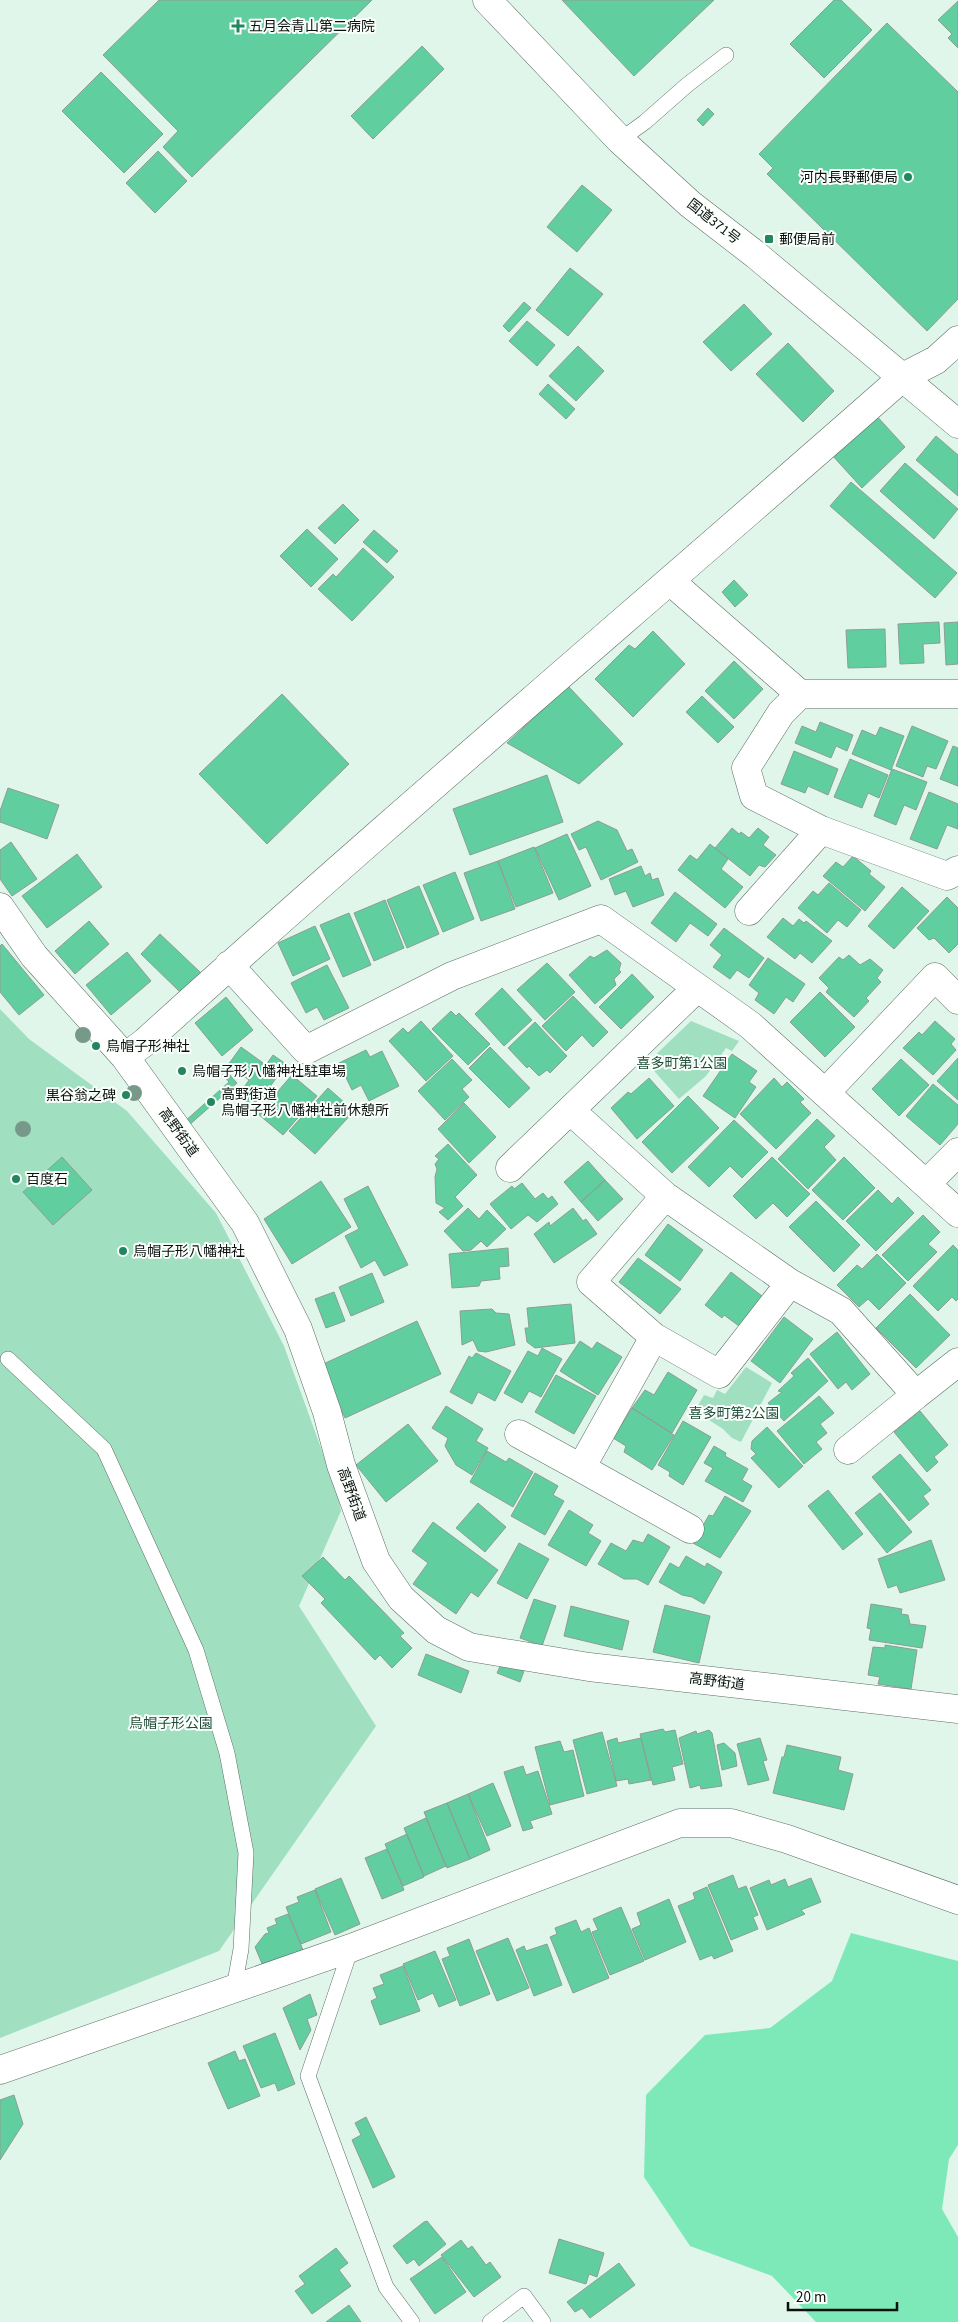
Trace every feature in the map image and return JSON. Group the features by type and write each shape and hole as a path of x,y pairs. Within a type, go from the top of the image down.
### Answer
{"main road":[{"name":"国道371号","path":"487,0 620,140 690,204 756,255 958,424"},
{"path":"125,1057 483,742 903,377 936,360 958,340"},
{"path":"670,581 800,694 958,694"},
{"path":"800,694 781,713 746,768 754,796 820,830 948,876 958,870"},
{"path":"749,911 820,830"},
{"name":"高野街道","path":"0,907 34,956 125,1057 245,1223 298,1328 327,1412 341,1465 376,1561 401,1598 436,1630 470,1647 589,1667 958,1709"},
{"path":"229,965 306,1050 452,976 601,919 750,1025 958,1213"},
{"path":"826,1092 935,977 958,1000"},
{"path":"510,1168 697,988"},
{"path":"570,1111 666,1196 790,1283 841,1311 916,1395"},
{"path":"926,1184 958,1152"},
{"path":"666,1196 591,1282 654,1337 719,1374 790,1283"},
{"path":"581,1468 654,1337"},
{"path":"848,1450 958,1362"},
{"path":"519,1434 690,1529"},
{"path":"0,2070 351,1948 680,1824 731,1823 787,1839 958,1900"}],"lane":[{"path":"620,140 645,122 686,85 726,55"},
{"path":"8,1359 104,1449 196,1650 227,1753 246,1853 241,1949 234,1988"},
{"path":"351,1948 308,2076 386,2287 412,2322"},
{"path":"490,2322 524,2296 543,2322"}],"green space":[{"name":"烏帽子形公園","path":"0,1009 29,1039 127,1111 216,1213 284,1346 338,1495 341,1511 299,1606 376,1726 219,1951 0,2038"},
{"name":"喜多町第1公園","path":"691,1021 739,1041 732,1051 726,1048 706,1076 679,1099 647,1063"},
{"name":"喜多町第2公園","path":"746,1367 772,1383 741,1442 732,1438 723,1429 695,1411 704,1395 713,1398 717,1390 725,1394"}],"shaded area":[{"path":"851,1933 958,1961 958,2145 949,2159 942,2209 958,2237 958,2322 816,2322 772,2276 690,2246 644,2177 646,2095 705,2035 770,2028 832,1981"}],"building":[{"path":"159,0 372,0 192,177 163,147 178,131 103,55"},
{"path":"562,0 714,0 634,76"},
{"path":"834,0 841,0 872,30 824,78 790,44"},
{"path":"958,1 958,48 948,38 952,34 938,20"},
{"path":"887,23 958,92 958,299 927,331 767,174 773,168 759,154"},
{"path":"422,46 444,69 373,139 351,116"},
{"path":"101,72 163,134 124,173 62,111"},
{"path":"708,108 714,114 703,126 697,120"},
{"path":"158,151 187,181 155,213 126,183"},
{"path":"582,185 612,210 577,252 547,227"},
{"path":"570,268 603,294 568,336 536,310"},
{"path":"524,302 531,308 509,332 503,326"},
{"path":"744,304 772,334 731,371 703,342"},
{"path":"527,321 555,345 537,366 509,341"},
{"path":"788,343 834,391 803,422 756,374"},
{"path":"578,346 604,371 576,401 549,376"},
{"path":"548,384 575,409 566,419 539,394"},
{"path":"874,413 905,447 862,488 831,454"},
{"path":"936,436 958,455 958,496 916,460"},
{"path":"905,463 958,509 934,539 880,491"},
{"path":"851,482 957,573 935,598 830,506"},
{"path":"343,504 359,520 335,544 318,528"},
{"path":"307,529 338,559 311,587 280,556"},
{"path":"374,530 398,551 387,563 363,542"},
{"path":"363,548 394,577 352,621 318,589 333,574 336,577"},
{"path":"734,580 748,595 735,607 722,592"},
{"path":"939,622 940,643 923,644 924,663 900,664 898,624"},
{"path":"958,622 958,664 946,665 944,623"},
{"path":"885,629 886,667 848,668 846,630"},
{"path":"653,631 685,664 633,717 595,679 629,645 635,649"},
{"path":"734,661 763,689 734,719 705,691"},
{"path":"568,686 623,744 579,784 507,743"},
{"path":"282,694 349,764 267,844 199,774"},
{"path":"702,696 734,727 718,743 686,712"},
{"path":"820,722 853,735 847,751 836,746 831,758 795,743 802,726 816,732"},
{"path":"912,726 948,741 936,769 927,766 923,777 896,766"},
{"path":"880,727 904,736 891,770 852,754 862,730 876,736"},
{"path":"953,746 958,748 958,786 940,779"},
{"path":"794,751 838,769 828,795 808,786 805,793 781,784"},
{"path":"850,759 888,775 879,798 868,793 862,808 834,797"},
{"path":"892,769 927,782 916,810 904,805 896,825 874,816"},
{"path":"547,775 563,822 470,855 453,809"},
{"path":"8,788 59,805 47,839 0,822 0,811"},
{"path":"929,792 958,804 958,829 947,825 937,849 910,839"},
{"path":"598,821 617,830 627,851 632,849 638,862 601,880 586,847 579,850 571,834"},
{"path":"732,828 739,834 741,832 749,838 758,828 769,837 763,845 776,855 765,867 759,865 750,876 715,848"},
{"path":"567,834 591,886 559,900 535,848"},
{"path":"11,842 37,879 12,896 0,879 0,850"},
{"path":"710,844 728,859 721,869 743,887 725,908 678,870 690,855 697,860"},
{"path":"534,847 553,893 516,907 498,861"},
{"path":"77,854 102,887 47,928 22,896"},
{"path":"853,856 871,871 869,874 885,887 865,911 823,876 836,862 843,867"},
{"path":"498,861 515,909 481,921 464,873"},
{"path":"641,866 645,876 650,873 652,880 658,878 664,895 633,907 626,891 615,895 609,879"},
{"path":"455,872 474,919 443,932 423,885"},
{"path":"829,883 861,910 847,927 838,920 827,933 798,908 813,891 818,895"},
{"path":"419,886 439,934 407,948 387,900"},
{"path":"902,887 929,911 894,949 868,926"},
{"path":"675,892 717,924 708,936 690,923 676,942 651,923"},
{"path":"947,897 958,908 958,944 949,953 934,938 929,940 917,928"},
{"path":"385,900 404,948 374,961 354,913"},
{"path":"349,913 371,965 343,977 320,925"},
{"path":"783,918 793,926 799,919 804,923 806,921 832,941 812,963 800,953 795,959 767,937"},
{"path":"89,921 109,944 75,974 55,951"},
{"path":"315,926 330,959 293,976 278,943"},
{"path":"724,928 764,958 749,978 737,970 730,979 713,967 722,955 710,945"},
{"path":"160,934 201,973 181,993 141,954"},
{"path":"2,944 44,995 19,1015 0,992 0,946"},
{"path":"607,950 621,963 619,970 621,972 614,979 616,985 595,1004 569,975 590,956 594,958"},
{"path":"127,952 151,981 111,1015 86,985"},
{"path":"849,955 860,965 870,959 883,970 877,978 881,982 866,998 869,1001 854,1017 826,992 829,988 819,978 839,957 843,960"},
{"path":"768,958 805,984 793,1002 786,997 774,1014 755,1000 759,993 749,985"},
{"path":"547,963 575,992 545,1020 517,990"},
{"path":"327,965 349,1008 324,1020 317,1007 306,1013 291,983"},
{"path":"632,974 654,997 621,1029 599,1007"},
{"path":"502,988 532,1020 504,1046 475,1014"},
{"path":"820,992 855,1027 825,1057 790,1022"},
{"path":"573,996 608,1032 593,1047 582,1035 566,1051 542,1026"},
{"path":"226,997 253,1030 222,1056 195,1023"},
{"path":"451,1011 456,1016 459,1013 490,1044 468,1065 432,1029"},
{"path":"421,1021 453,1056 426,1081 389,1041 403,1028 408,1033"},
{"path":"935,1021 955,1039 951,1044 956,1050 933,1075 903,1048 919,1032 922,1035"},
{"path":"535,1022 567,1056 550,1073 547,1070 539,1076 529,1066 527,1068 508,1048"},
{"path":"241,1047 266,1065 273,1055 286,1064 255,1108 238,1096 249,1080 228,1065"},
{"path":"490,1047 530,1088 509,1108 469,1068"},
{"path":"366,1050 370,1057 382,1051 399,1086 369,1101 361,1085 352,1090 339,1063"},
{"path":"732,1054 757,1071 749,1082 756,1087 735,1118 703,1096"},
{"path":"958,1058 958,1100 937,1081"},
{"path":"452,1059 472,1080 462,1089 469,1097 445,1120 418,1091"},
{"path":"901,1059 929,1085 899,1116 872,1089"},
{"name":"高野街道 烏帽子形八幡神社前休憩所","path":"222,1066 237,1083 188,1126 184,1122 229,1082 218,1069"},
{"path":"292,1075 317,1096 283,1135 258,1114"},
{"path":"649,1078 674,1106 637,1139 611,1108 628,1092 631,1094"},
{"path":"774,1078 782,1087 787,1082 804,1099 800,1102 811,1113 776,1149 740,1114"},
{"path":"933,1084 958,1105 958,1124 940,1145 906,1116"},
{"path":"328,1088 354,1111 315,1154 289,1131"},
{"path":"688,1096 719,1128 672,1173 642,1142"},
{"path":"464,1103 496,1137 469,1163 438,1129"},
{"path":"817,1119 835,1136 824,1147 836,1160 808,1189 778,1159"},
{"path":"734,1120 768,1152 742,1178 730,1166 709,1187 688,1167"},
{"path":"448,1144 477,1175 455,1197 463,1206 448,1220 439,1212 445,1208 436,1203 435,1177 437,1169 435,1164 439,1159 435,1156"},
{"path":"62,1157 92,1190 53,1225 23,1192"},
{"path":"772,1157 810,1194 787,1217 773,1203 756,1219 733,1196"},
{"path":"844,1157 875,1188 843,1220 812,1190"},
{"path":"588,1161 605,1180 581,1202 564,1182"},
{"path":"605,1180 623,1199 598,1221 581,1202"},
{"path":"321,1181 351,1227 292,1264 264,1219"},
{"path":"522,1183 535,1199 543,1193 548,1199 552,1196 558,1204 537,1222 528,1215 511,1229 490,1204 512,1186 514,1189"},
{"path":"368,1186 408,1265 384,1276 375,1260 361,1268 345,1236 359,1229 344,1199"},
{"path":"878,1190 892,1204 898,1197 914,1213 876,1251 846,1221"},
{"path":"816,1201 860,1245 834,1272 789,1227"},
{"path":"468,1208 479,1219 487,1210 506,1229 487,1247 481,1241 471,1250 463,1251 444,1231"},
{"path":"573,1208 583,1221 586,1219 597,1234 554,1263 534,1234 549,1222 550,1226"},
{"path":"923,1215 940,1232 928,1244 937,1252 908,1281 882,1255"},
{"path":"668,1224 703,1250 680,1281 645,1255"},
{"path":"953,1245 958,1250 958,1299 956,1301 952,1297 938,1311 913,1286"},
{"path":"508,1248 509,1266 499,1267 500,1279 481,1281 479,1286 452,1288 449,1254"},
{"path":"877,1254 906,1283 879,1310 868,1299 859,1307 837,1285 857,1265 862,1269"},
{"path":"638,1258 681,1289 660,1314 619,1282"},
{"path":"731,1272 762,1296 739,1326 724,1315 722,1318 705,1305"},
{"path":"372,1273 384,1302 351,1316 339,1287"},
{"path":"334,1292 345,1321 326,1328 315,1299"},
{"path":"910,1294 950,1335 916,1368 876,1328"},
{"path":"571,1304 575,1343 535,1348 527,1342 525,1328 529,1328 527,1308"},
{"path":"492,1309 496,1313 509,1314 515,1345 486,1352 478,1351 473,1340 462,1345 460,1311"},
{"path":"784,1317 813,1339 780,1383 751,1361"},
{"path":"417,1321 441,1374 345,1418 321,1365"},
{"path":"837,1332 870,1374 852,1390 846,1382 838,1389 810,1354"},
{"path":"580,1341 592,1349 597,1342 622,1357 598,1395 560,1371"},
{"path":"542,1348 562,1359 541,1397 529,1391 522,1403 504,1393 528,1351 538,1356"},
{"path":"476,1353 511,1371 495,1401 478,1392 472,1404 450,1392 469,1356 472,1358"},
{"path":"808,1358 828,1381 784,1421 768,1403 782,1392 778,1391 794,1376 791,1373"},
{"path":"668,1372 697,1390 672,1433 632,1408 645,1390 654,1395"},
{"path":"556,1375 596,1396 574,1434 535,1412"},
{"path":"819,1396 834,1413 820,1424 827,1433 816,1442 822,1449 804,1464 777,1431"},
{"path":"446,1406 483,1429 476,1441 488,1448 472,1475 456,1465 445,1446 448,1438 432,1428"},
{"path":"632,1408 674,1435 652,1470 624,1452 626,1446 613,1438"},
{"path":"920,1411 948,1445 934,1457 938,1462 927,1472 894,1432"},
{"path":"683,1421 711,1437 683,1485 669,1476 670,1472 658,1465"},
{"path":"408,1424 438,1461 386,1502 356,1465"},
{"path":"767,1427 803,1466 779,1488 751,1458 756,1454 751,1449 752,1441"},
{"path":"714,1446 726,1453 725,1456 748,1469 742,1480 752,1486 743,1502 705,1481 713,1468 704,1463"},
{"path":"487,1451 506,1462 509,1458 533,1472 513,1507 470,1482"},
{"path":"900,1454 931,1490 923,1496 929,1504 909,1521 872,1477"},
{"path":"535,1473 558,1486 553,1495 564,1501 545,1535 511,1516"},
{"path":"828,1490 863,1534 843,1550 808,1506"},
{"path":"880,1493 912,1532 887,1553 855,1513"},
{"path":"725,1496 751,1511 720,1558 693,1543 709,1515 713,1516"},
{"path":"478,1503 506,1527 485,1552 456,1528"},
{"path":"569,1510 593,1525 588,1533 601,1541 586,1566 548,1545"},
{"path":"433,1522 498,1570 478,1597 471,1592 456,1614 413,1584 428,1563 412,1551"},
{"path":"648,1534 670,1547 648,1585 637,1579 624,1579 598,1564 611,1543 626,1551 633,1540 643,1543"},
{"path":"931,1540 945,1580 900,1593 897,1585 888,1588 878,1559"},
{"path":"519,1543 549,1559 527,1599 497,1583"},
{"path":"686,1556 705,1567 707,1563 722,1572 704,1604 692,1597 682,1595 659,1582 670,1563 679,1568"},
{"path":"323,1557 345,1580 349,1576 404,1633 400,1636 412,1648 392,1668 380,1655 375,1660 321,1603 325,1599 302,1576"},
{"path":"534,1599 556,1606 542,1646 520,1638"},
{"path":"871,1604 902,1609 901,1614 908,1615 910,1624 926,1626 922,1648 869,1640 871,1629 867,1628"},
{"path":"665,1605 710,1616 699,1663 653,1652"},
{"path":"571,1606 629,1621 622,1650 564,1636"},
{"path":"885,1645 917,1650 911,1689 878,1684 880,1677 868,1675 873,1647 885,1648"},
{"path":"426,1654 469,1671 461,1693 418,1675"},
{"path":"502,1662 524,1671 520,1682 497,1673"},
{"path":"663,1729 665,1732 675,1730 683,1764 672,1767 675,1780 653,1785 640,1734"},
{"path":"709,1730 712,1733 722,1786 701,1789 700,1785 690,1788 679,1738 696,1731 697,1734"},
{"path":"602,1732 617,1786 587,1794 573,1740"},
{"path":"617,1738 618,1743 641,1738 651,1780 629,1784 628,1779 616,1781 607,1741"},
{"path":"760,1738 767,1760 763,1761 769,1780 748,1785 737,1744"},
{"path":"560,1741 564,1752 573,1750 584,1796 550,1805 535,1747"},
{"path":"724,1743 735,1753 737,1766 722,1770 717,1745"},
{"path":"787,1745 841,1757 838,1770 853,1774 844,1810 773,1793"},
{"path":"523,1766 526,1775 538,1771 552,1814 530,1821 533,1828 523,1831 504,1772"},
{"path":"493,1783 511,1826 487,1836 468,1794"},
{"path":"468,1794 490,1850 470,1859 447,1803"},
{"path":"447,1803 470,1859 447,1868 424,1812"},
{"path":"426,1818 446,1866 424,1876 404,1828"},
{"path":"407,1834 424,1877 403,1886 385,1844"},
{"path":"387,1849 404,1890 382,1899 365,1858"},
{"path":"733,1875 738,1889 746,1886 758,1915 753,1917 758,1929 731,1940 708,1885"},
{"path":"341,1878 360,1924 335,1935 315,1889"},
{"path":"811,1878 821,1902 801,1910 805,1914 767,1930 750,1888 769,1880 771,1885 785,1879 788,1887"},
{"path":"707,1887 733,1951 714,1959 712,1955 700,1960 678,1906 695,1899 693,1893"},
{"path":"315,1890 331,1932 301,1944 286,1907 299,1902 297,1897"},
{"path":"669,1899 686,1942 645,1960 632,1929 641,1925 637,1913"},
{"path":"621,1907 644,1961 610,1975 592,1932 598,1930 593,1919"},
{"path":"288,1914 303,1950 263,1966 255,1947 265,1934 269,1933 267,1928 277,1924 275,1919"},
{"path":"576,1920 581,1932 589,1928 609,1978 573,1993 550,1937 557,1934 555,1928"},
{"path":"508,1938 529,1988 497,2001 476,1951"},
{"path":"469,1939 490,1994 460,2006 442,1959 450,1956 447,1948"},
{"path":"547,1944 562,1985 534,1996 516,1950 524,1946 526,1951"},
{"path":"435,1951 456,2000 439,2007 433,1993 418,2000 403,1964"},
{"path":"403,1966 420,2011 380,2025 371,2001 377,1998 373,1988 384,1984 380,1975"},
{"path":"310,1994 317,2015 307,2019 311,2030 300,2050 283,2008"},
{"path":"275,2033 295,2084 278,2091 275,2083 261,2088 243,2046"},
{"path":"235,2051 239,2061 245,2059 260,2096 228,2109 208,2063"},
{"path":"14,2095 23,2124 0,2160 0,2100"},
{"path":"366,2117 395,2177 373,2188 352,2140 361,2135 355,2123"},
{"path":"427,2221 446,2244 419,2266 414,2259 407,2264 393,2246"},
{"path":"559,2239 604,2253 597,2277 589,2274 586,2284 549,2273"},
{"path":"461,2240 468,2249 472,2246 486,2265 490,2262 501,2277 474,2297 441,2255"},
{"path":"336,2248 348,2263 339,2270 351,2286 312,2314 295,2291 305,2284 299,2276"},
{"path":"442,2257 466,2292 435,2314 410,2279"},
{"path":"619,2263 635,2285 590,2318 582,2308 575,2312 567,2302"},
{"path":"349,2305 361,2322 326,2322"}],"place":[{"name":"五月会青山第二病院","path":"238,26"},
{"name":"河内長野郵便局","path":"908,177"},
{"name":"郵便局前","path":"769,239"},
{"name":"烏帽子形神社","path":"96,1046"},
{"name":"烏帽子形八幡神社駐車場","path":"182,1071"},
{"name":"黒谷翁之碑","path":"126,1095"},
{"name":"高野街道 烏帽子形八幡神社前休憩所","path":"211,1102"},
{"name":"百度石","path":"16,1179"},
{"name":"烏帽子形八幡神社","path":"123,1251"}]}
